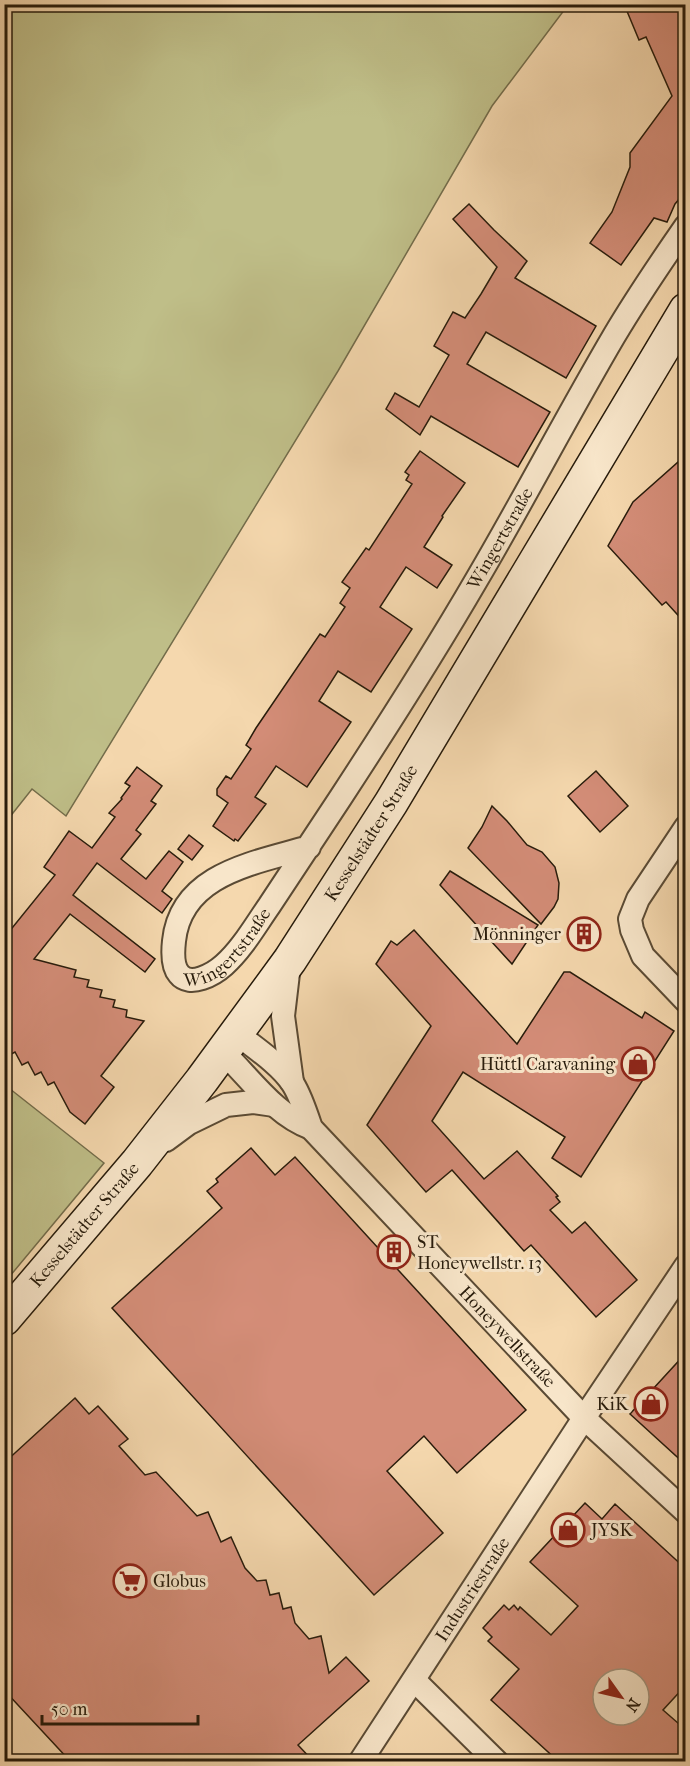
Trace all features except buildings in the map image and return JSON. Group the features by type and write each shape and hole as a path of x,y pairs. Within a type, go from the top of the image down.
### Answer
{"main road":[{"name":"Kesselstädter Straße","path":"4,1319 137,1163 230,1043 290,960 391,803 686,310"}],"street":[{"name":"Wingertstraße","path":"309,847 228,872 213,879 192,897 181,915 174,938 176,969 182,978 190,980 214,973 233,956 309,847 406,698 478,578 615,335 686,226"},
{"path":"686,827 638,899 630,919 643,956 686,1001"},
{"name":"Honeywellstraße","path":"290,960 283,1016 292,1082"},
{"name":"Honeywellstraße","path":"230,1043 260,1050 292,1082 303,1103 311,1128 584,1418 686,1512"},
{"name":"Honeywellstraße","path":"230,1043 274,1105 297,1123 311,1128"},
{"path":"137,1163 189,1123 226,1105 253,1102 274,1105"},
{"name":"Industriestraße","path":"360,1761 686,1266"},
{"path":"414,1680 497,1761"}],"shaded area":[{"path":"5,4 568,5 492,106 338,371 66,816 32,789 5,823"},
{"path":"5,1085 104,1163 5,1282"}],"place":[{"name":"Mönninger","path":"584,934"},
{"name":"Hüttl Caravaning","path":"638,1064"},
{"name":"ST Honeywellstr. 13","path":"394,1252"},
{"name":"KiK","path":"651,1404"},
{"name":"JYSK","path":"568,1530"},
{"name":"Globus","path":"130,1581"}]}
